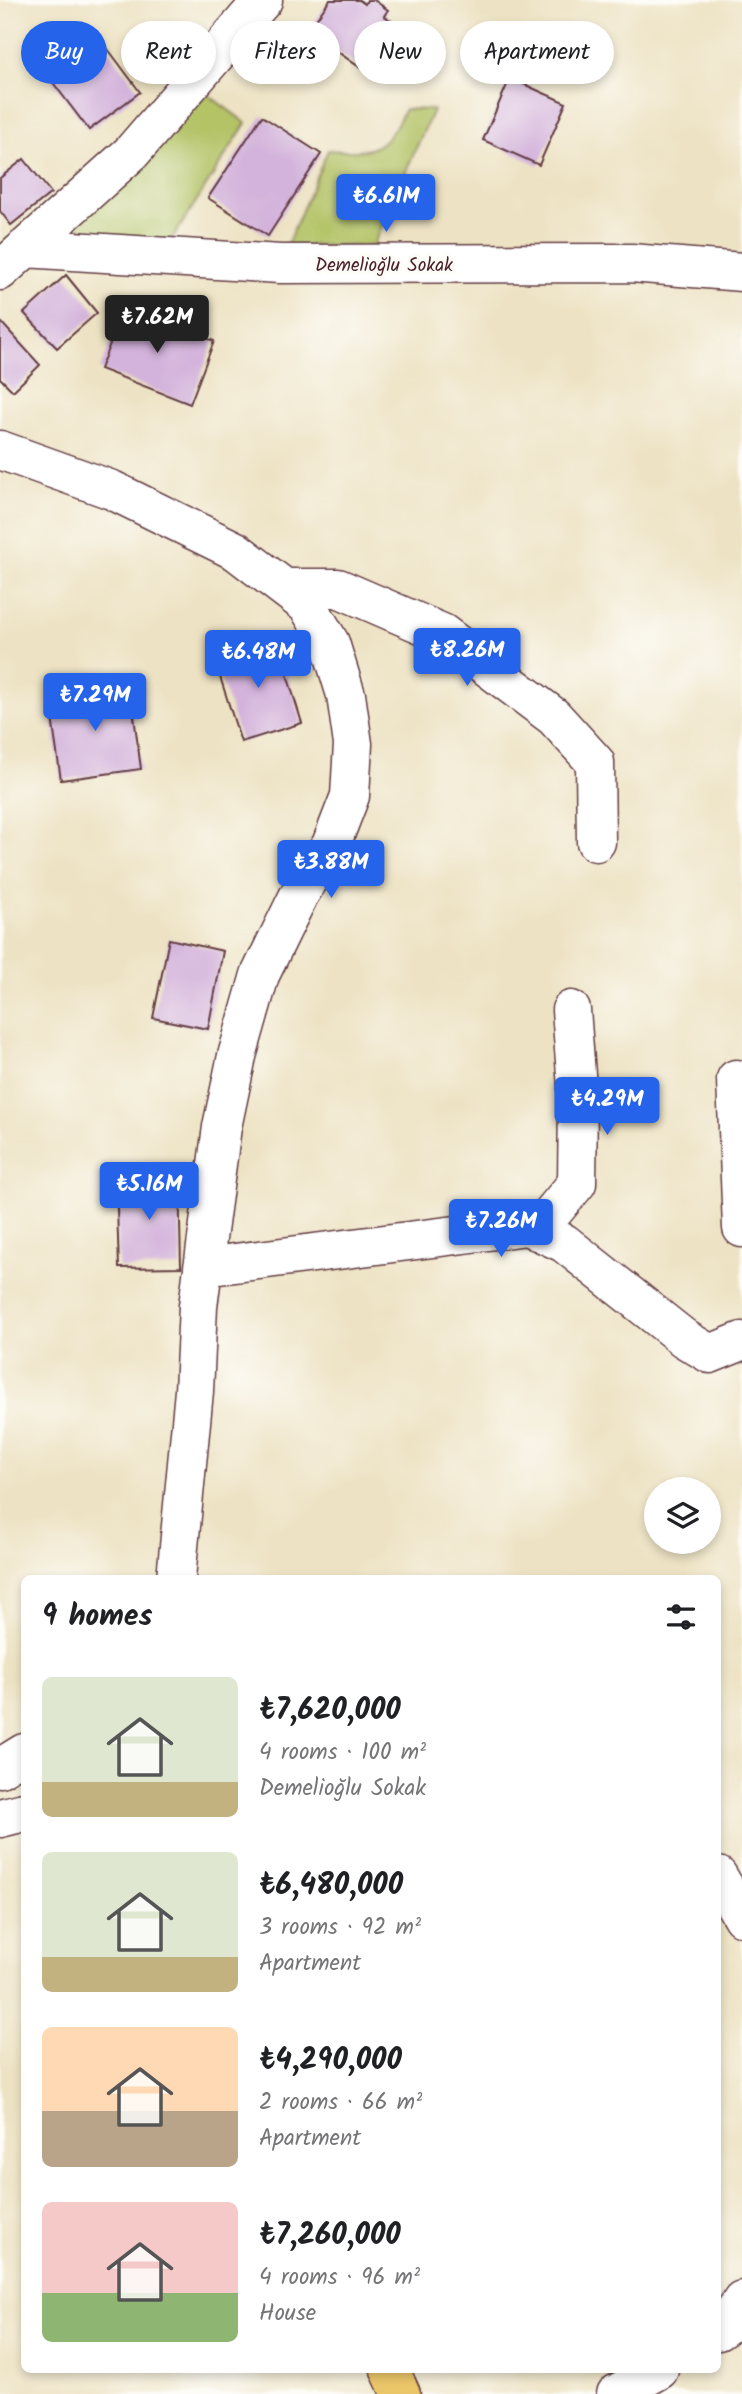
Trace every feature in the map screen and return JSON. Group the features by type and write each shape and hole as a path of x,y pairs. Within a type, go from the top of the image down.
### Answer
{"main road":[{"path":"391,2373 401,2394"}],"street":[{"path":"13,259 131,152 263,0"},
{"name":"Demelioğlu Sokak","path":"13,259 280,264 631,263 742,272"},
{"path":"0,450 112,489 236,551 308,606 330,643 346,695 353,744 350,796 331,845 299,895 260,975 237,1056 222,1127 198,1306 194,1391 176,1575"},
{"path":"285,589 338,587 442,633 554,717 595,762 596,842"},
{"path":"537,1231 577,1183 578,1100 571,1010"},
{"path":"736,1079 742,1228"},
{"path":"203,1267 527,1226 564,1243 685,1339 710,1354 742,1341"},
{"path":"0,1768 21,1755"},
{"path":"0,1792 21,1787"},
{"path":"0,1818 21,1813"},
{"path":"0,1827 21,1830"},
{"path":"721,1882 742,1917"},
{"path":"721,2329 742,2300"},
{"path":"615,2394 654,2373"}],"green space":[{"path":"207,94 246,123 171,241 57,236"},
{"path":"405,109 433,110 373,246 287,245 328,150 356,151 376,147 391,134"}],"building":[{"path":"330,0 359,0 365,4 367,0 374,0 388,10 384,16 392,21 354,21 354,63 340,53 340,21 315,21"},
{"path":"107,48 121,67 121,84 134,84 140,92 89,130 54,84 107,84"},
{"path":"507,84 523,84 566,103 539,165 483,140"},
{"path":"262,116 321,154 268,236 208,198"},
{"path":"24,159 51,193 11,225 0,211 0,178"},
{"path":"66,275 97,313 57,348 24,313"},
{"path":"125,306 214,341 190,404 100,369"},
{"path":"0,321 40,365 13,391 0,378"},
{"path":"276,639 302,723 241,742 214,658"},
{"path":"130,686 141,769 61,780 49,697"},
{"path":"169,939 223,951 208,1029 153,1018"},
{"path":"179,1175 181,1267 119,1268 116,1177"}]}
